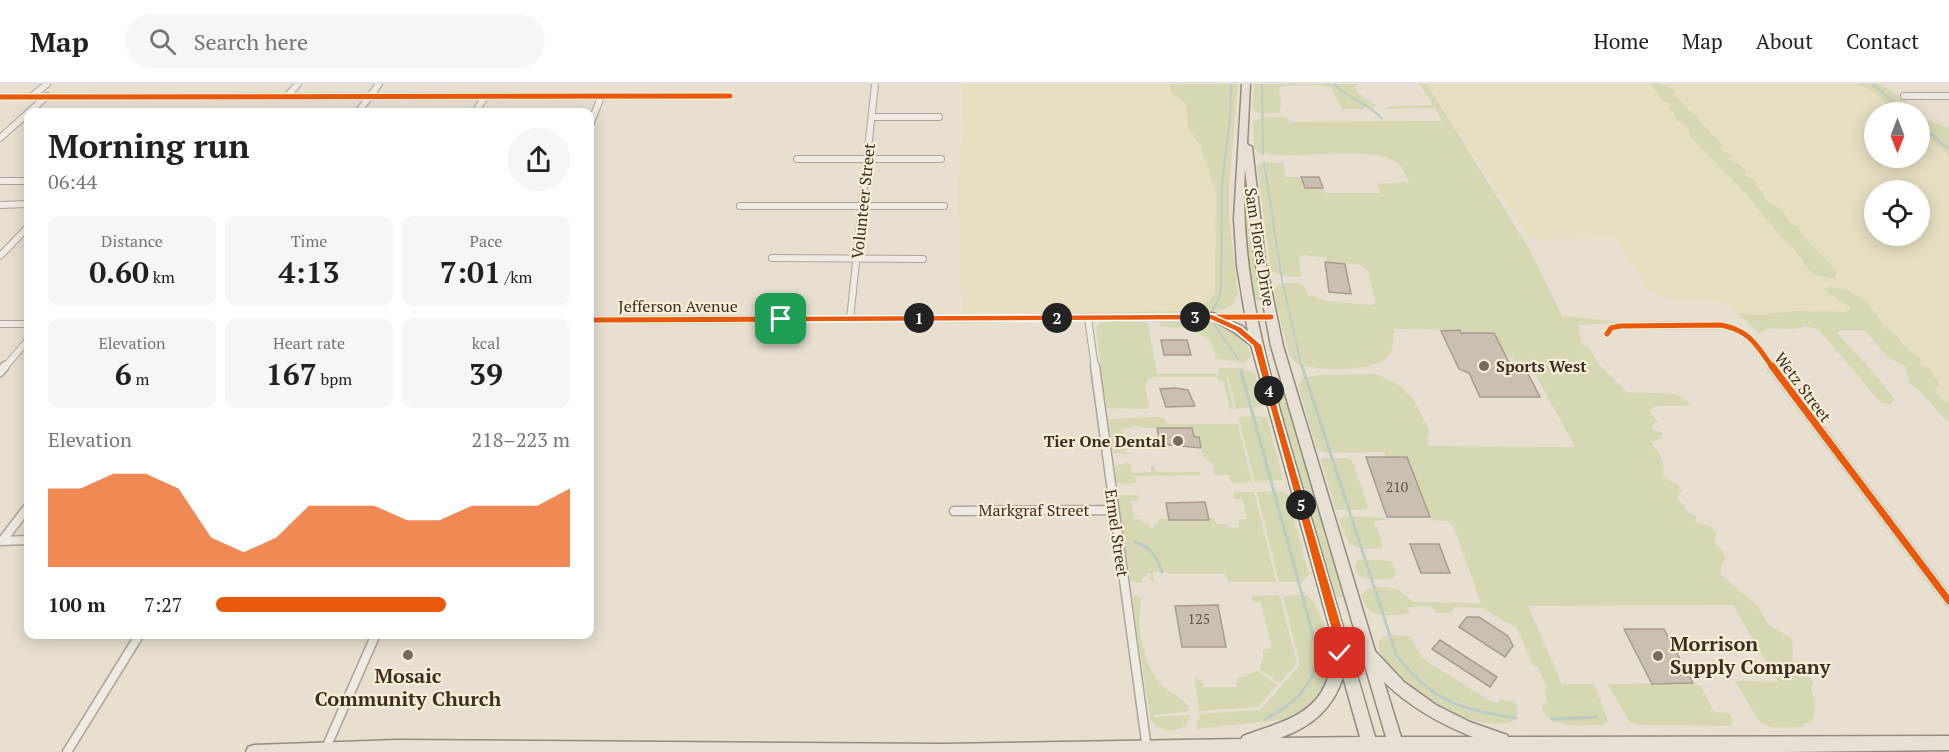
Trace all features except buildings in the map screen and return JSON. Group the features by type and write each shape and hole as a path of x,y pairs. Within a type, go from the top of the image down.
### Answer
{"main road":[{"name":"Sam Flores Drive","path":"1246,84 1240,141 1238,210 1242,260 1251,317 1274,412 1371,748"},
{"name":"Sam Flores Drive","path":"1244,119 1252,206 1271,317 1302,434 1397,748"},
{"path":"1212,317 1238,329 1257,345"},
{"path":"1226,746 1286,730 1312,715 1325,701 1335,682 1340,662 1340,640"},
{"path":"1364,640 1373,657 1387,675 1403,692 1422,706 1465,727 1518,745"},
{"path":"254,752 326,748 943,752 1226,746 1397,748 1518,745 1949,743"},
{"path":"1497,752 1518,745"},
{"path":"1226,746 1255,752"}],"street":[{"path":"32,96 46,84"},
{"path":"287,96 298,84"},
{"path":"361,108 378,84"},
{"name":"Volunteer Street","path":"850,319 875,84"},
{"path":"0,96 730,96"},
{"path":"34,108 47,96"},
{"path":"1904,96 1949,96"},
{"path":"477,108 484,97"},
{"path":"594,115 601,97"},
{"path":"0,138 24,117"},
{"path":"872,117 939,117"},
{"path":"797,159 941,159"},
{"path":"0,181 24,181"},
{"path":"0,205 24,204"},
{"path":"740,206 944,206"},
{"path":"0,256 24,231"},
{"path":"18,237 24,237"},
{"path":"772,258 923,259"},
{"name":"Jefferson Avenue","path":"594,320 1271,317"},
{"name":"Ermel Street","path":"1088,318 1147,749"},
{"path":"0,324 24,324"},
{"name":"Wetz Street","path":"1607,334 1611,328 1631,325 1726,325 1744,332 1949,601"},
{"path":"0,372 24,345"},
{"name":"Markgraf Street","path":"954,511 1114,510"},
{"path":"1,540 24,512"},
{"path":"1,540 24,540"},
{"path":"67,752 137,639"},
{"path":"326,748 374,639"}],"shaded area":[{"path":"962,84 1170,84 1169,87 1187,107 1188,128 1200,145 1216,193 1215,293 1212,299 1204,305 1184,311 962,313 958,190 960,148 963,138"},
{"path":"1427,84 1651,84 1671,104 1691,137 1751,199 1780,236 1795,250 1804,265 1810,270 1833,279 1837,272 1829,265 1831,265 1784,217 1782,210 1766,200 1753,186 1752,178 1745,174 1740,165 1726,158 1707,127 1665,84 1857,84 1875,93 1884,102 1864,102 1864,168 1930,168 1930,140 1949,155 1949,403 1937,394 1912,351 1883,325 1876,314 1835,297 1850,307 1847,312 1793,311 1760,315 1737,313 1728,306 1713,301 1674,300 1650,292 1614,238 1530,240"}],"green space":[{"path":"1170,84 1238,84 1229,187 1229,216 1238,294 1233,304 1225,309 1209,313 962,315 1184,311 1202,306 1209,301 1215,293 1216,193 1200,145 1188,128 1187,107 1170,91"},
{"path":"1254,84 1359,84 1354,86 1357,92 1377,106 1371,109 1364,107 1363,109 1343,109 1331,88 1297,85 1279,88 1280,113 1259,113 1253,109"},
{"path":"1419,84 1427,84 1531,252 1562,316 1624,322 1578,325 1580,343 1588,347 1600,366 1627,392 1676,394 1688,401 1689,406 1658,406 1648,410 1658,422 1652,425 1652,429 1663,433 1662,438 1651,442 1663,462 1663,476 1678,485 1682,491 1677,497 1688,512 1696,516 1695,522 1711,527 1717,534 1714,537 1716,545 1722,550 1726,560 1721,565 1721,573 1757,605 1768,624 1792,639 1793,661 1814,683 1811,688 1816,706 1812,722 1803,724 1804,727 1777,727 1762,723 1734,681 1778,682 1733,605 1528,606 1562,684 1594,684 1608,721 1603,725 1576,726 1552,720 1541,706 1548,703 1544,689 1547,688 1538,667 1534,667 1517,628 1482,608 1453,607 1453,611 1448,613 1437,613 1431,606 1407,607 1409,612 1407,614 1385,615 1373,612 1364,603 1361,595 1368,588 1386,587 1398,590 1414,602 1481,603 1453,525 1447,521 1432,520 1407,457 1386,457 1384,452 1327,453 1317,450 1300,392 1299,385 1303,378 1319,375 1377,374 1398,384 1414,400 1429,430 1428,446 1575,447 1533,370 1509,364 1519,362 1460,330 1394,329 1392,347 1388,356 1381,362 1357,368 1329,369 1304,366 1295,363 1289,354 1274,292 1277,285 1290,283 1301,285 1304,286 1307,294 1326,301 1372,305 1376,303 1368,272 1361,265 1327,262 1326,258 1304,255 1299,259 1301,277 1283,276 1271,271 1257,165 1262,162 1265,165 1266,162 1283,163 1285,177 1299,177 1305,188 1323,188 1326,193 1381,193 1377,184 1409,182 1402,168 1387,157 1358,154 1279,155 1262,151 1261,154 1254,149 1253,122 1270,117 1288,118 1290,122 1442,121 1435,108 1383,109 1391,106 1431,105 1432,102"},
{"path":"1651,84 1664,85 1675,91 1674,94 1698,116 1698,120 1722,144 1721,150 1733,155 1728,159 1740,165 1747,172 1745,175 1758,182 1754,186 1762,191 1766,200 1782,210 1791,224 1799,227 1801,234 1832,265 1830,266 1837,272 1834,279 1812,274 1795,250 1780,236 1751,199 1691,137 1685,124 1678,121 1674,112 1670,110 1671,104 1662,100"},
{"path":"1857,84 1884,86 1907,102 1884,102 1875,93"},
{"path":"1930,121 1949,128 1949,155 1930,140"},
{"path":"1244,208 1248,208 1262,298 1259,301 1254,299 1245,237"},
{"path":"1830,287 1847,290 1868,303 1883,325 1895,334 1906,348 1921,359 1920,365 1930,368 1939,385 1935,389 1936,392 1940,398 1949,403 1949,423 1909,383 1905,366 1886,356 1865,330 1841,330 1837,333 1875,374 1894,399 1891,404 1881,403 1818,329 1804,326 1793,329 1770,329 1759,333 1737,313 1760,315 1793,311 1847,312 1850,307 1825,290"},
{"path":"1164,321 1203,322 1228,327 1246,343 1251,357 1244,363 1217,359 1210,340 1188,328 1161,327 1160,323"},
{"path":"1102,322 1148,324 1157,374 1219,374 1218,368 1243,368 1255,374 1263,406 1236,409 1228,377 1226,377 1234,409 1230,409 1223,380 1218,380 1217,377 1156,377 1148,380 1145,385 1149,407 1147,409 1106,408 1096,328"},
{"path":"1272,378 1280,378 1343,597 1337,598 1334,593"},
{"path":"1159,417 1167,424 1238,424 1239,428 1235,429 1239,429 1252,482 1232,483 1228,475 1214,475 1214,465 1203,457 1199,437 1194,437 1192,428 1146,428 1134,425 1134,427 1122,429 1125,452 1135,454 1113,453 1108,419"},
{"path":"1238,417 1267,418 1283,480 1255,482"},
{"path":"1320,458 1352,460 1368,507 1366,510 1336,510"},
{"path":"1127,463 1132,473 1151,472 1151,466 1154,466 1156,472 1200,472 1200,475 1136,476 1136,483 1116,482 1115,466"},
{"path":"1254,492 1276,582 1229,582 1225,574 1168,574 1167,572 1153,572 1154,583 1148,576 1151,576 1151,573 1146,573 1147,576 1141,579 1144,583 1130,581 1118,495 1138,495 1139,500 1131,501 1135,519 1141,519 1144,524 1149,524 1149,528 1154,528 1153,524 1158,524 1159,519 1214,518 1216,524 1227,524 1230,528 1239,527 1239,519 1247,519 1243,499 1234,499 1233,493"},
{"path":"1257,492 1287,493 1309,574 1303,582 1279,582"},
{"path":"1345,516 1384,518 1386,520 1374,521 1382,541 1382,548 1364,549 1349,544 1339,520"},
{"path":"1359,560 1392,562 1397,575 1393,578 1367,579 1357,574 1356,562"},
{"path":"1136,595 1141,598 1139,617 1141,634 1144,652 1151,669 1160,683 1181,699 1190,711 1154,715 1154,717 1190,715 1188,722 1178,729 1159,728 1150,718 1132,598"},
{"path":"1279,595 1297,664 1279,683 1259,669 1263,659 1263,650 1272,648 1261,602 1254,602 1251,598"},
{"path":"1306,595 1320,614 1327,642 1325,684 1321,694 1316,696 1317,700 1302,713 1289,719 1196,729 1200,714 1260,710 1300,665 1283,596"},
{"path":"1388,635 1410,636 1423,659 1492,702 1498,703 1499,700 1515,702 1518,709 1517,717 1513,717 1515,720 1504,723 1477,721 1447,712 1421,698 1402,681 1382,656 1379,648 1380,639"},
{"path":"1257,671 1277,685 1258,707 1199,711 1195,678 1201,680 1203,687 1237,687 1237,678"},
{"path":"1693,683 1701,686 1714,712 1729,713 1733,721 1731,726 1630,723 1608,684"}],"waterway":[{"path":"1212,311 1219,299 1221,289 1222,183 1230,119 1231,84"},
{"path":"1262,84 1263,154"},
{"path":"1334,84 1382,119"},
{"path":"1872,84 1894,102"},
{"path":"1930,133 1949,149"},
{"path":"1264,162 1282,280 1302,368"},
{"path":"1214,324 1238,359"},
{"path":"1302,366 1396,654 1421,682 1448,700 1479,711 1516,718"},
{"path":"1241,371 1318,653 1312,676 1301,693 1285,707 1265,719"},
{"path":"1135,542 1145,546 1152,553 1162,572"},
{"path":"1552,719 1597,717"}],"cycle path":[{"path":"0,97 730,96"},
{"path":"594,320 1271,317"},
{"path":"1607,334 1611,328 1620,326 1721,325 1737,328 1748,334 1949,601"}],"place":[{"name":"Sports West","path":"1484,366"},
{"name":"Tier One Dental","path":"1178,441"},
{"name":"Mosaic Community Church","path":"408,655"},
{"name":"Morrison Supply Company","path":"1658,656"}],"route":[{"path":"781,319 1212,317 1238,329 1257,345 1340,640 1340,653"}]}
